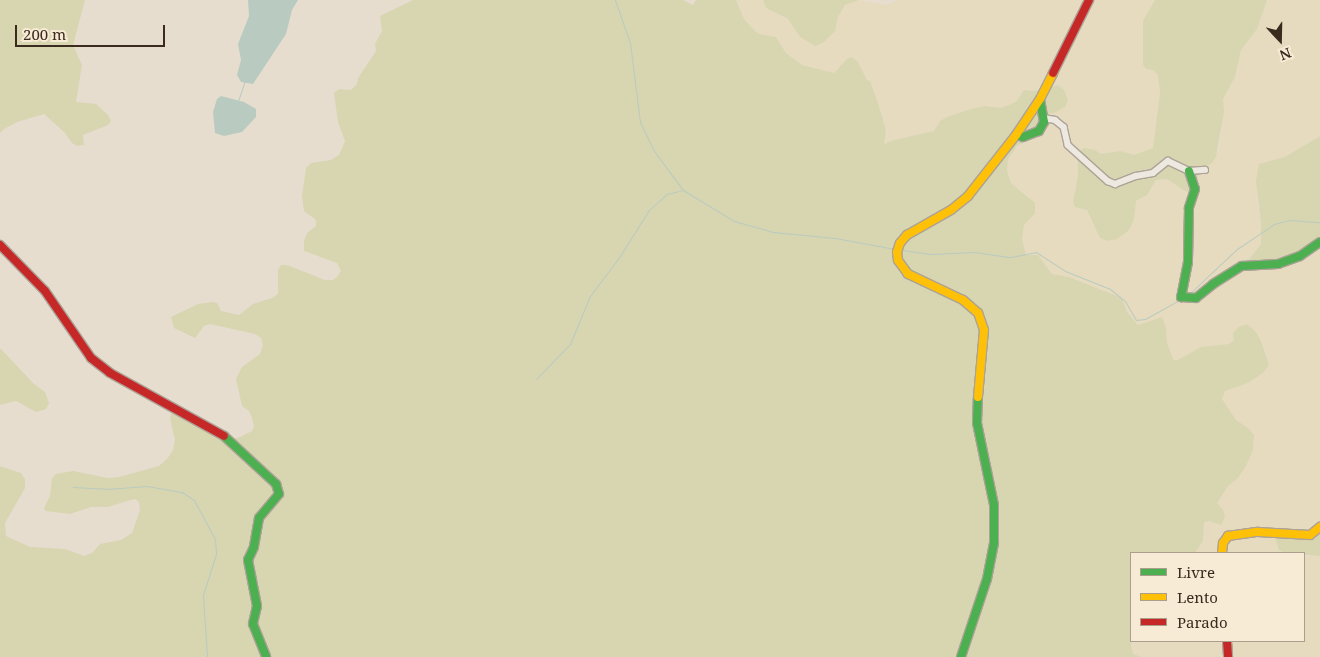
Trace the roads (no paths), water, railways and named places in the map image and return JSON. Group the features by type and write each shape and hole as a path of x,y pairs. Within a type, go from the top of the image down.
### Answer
{"street":[{"path":"961,657 987,579 994,543 994,505 977,423 978,380 984,330 978,313 963,300 908,274 901,268 897,252 900,243 907,236 951,210 968,196 1016,135 1040,99 1089,0"},
{"path":"1016,135 1023,137 1033,135 1039,131 1044,118 1040,99"},
{"path":"1044,118 1056,120 1064,127 1068,145 1108,181 1115,184 1136,176 1153,173 1168,161 1188,172 1194,181 1195,189 1189,208 1188,262 1181,298 1202,296 1213,284 1242,266 1278,264 1300,256 1320,242"},
{"path":"1188,172 1205,170"},
{"path":"0,245 45,291 92,358 110,373 229,439 266,477 276,484 279,494 259,518 254,548 248,560 257,606 253,624 266,657"},
{"path":"1222,552 1223,543 1228,536 1258,532 1310,534 1320,527"},
{"path":"1228,642 1228,657"}],"waterway":[{"path":"615,0 630,43 640,122 654,151 683,190 734,221 773,232 835,238 895,249"},
{"path":"238,101 245,81"},
{"path":"536,379 570,344 590,296 620,256 649,210 667,194 683,190"},
{"path":"1189,294 1237,249 1274,224 1289,220 1320,222"},
{"path":"902,250 932,254 974,252 1011,257 1036,252 1065,271 1110,289 1125,301 1136,320 1145,319 1179,300"},
{"path":"73,487 106,489 147,486 182,492 194,500 215,539 216,554 203,595 207,657"}]}
